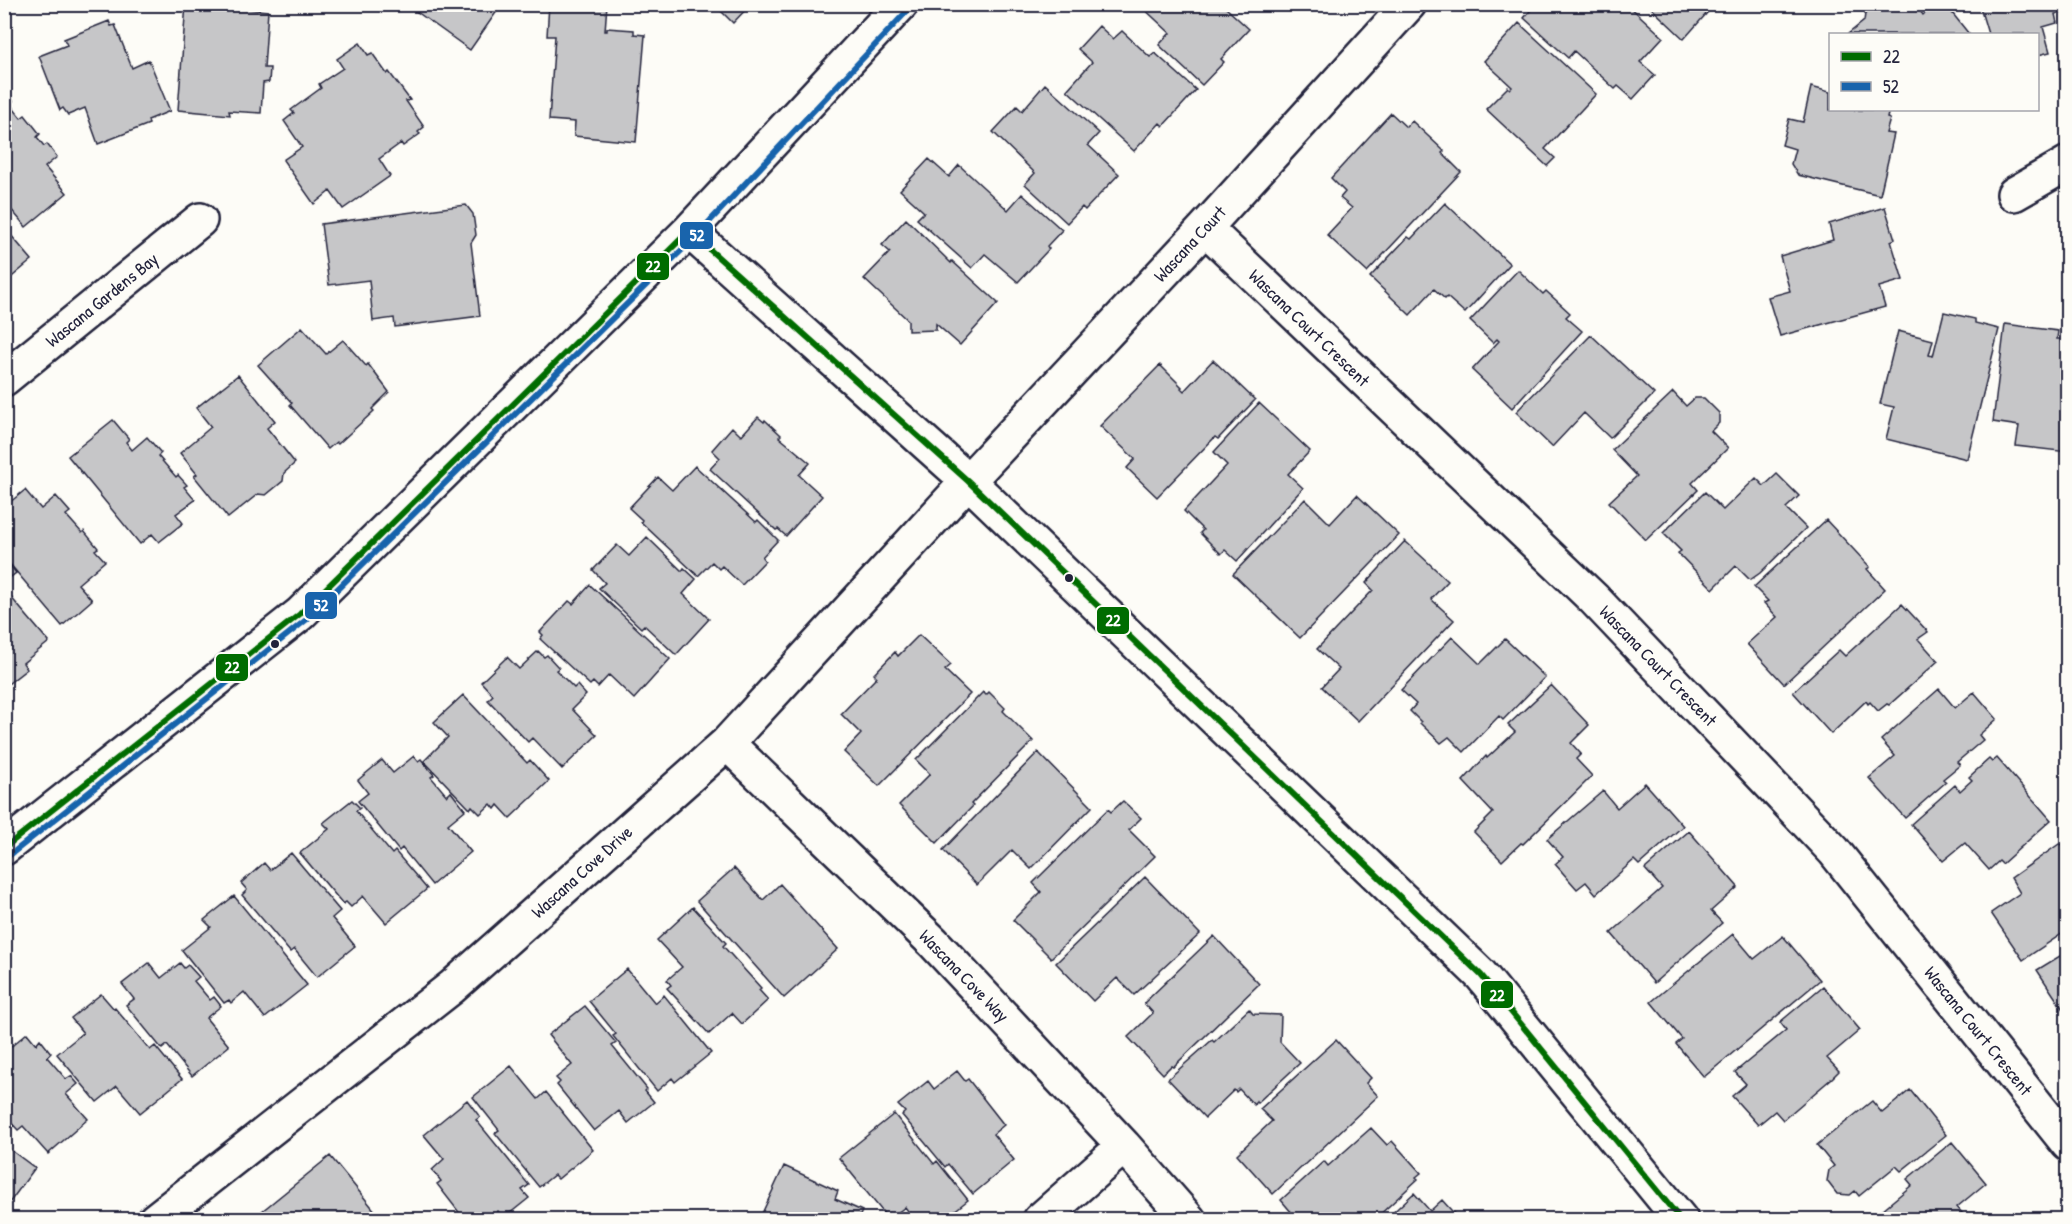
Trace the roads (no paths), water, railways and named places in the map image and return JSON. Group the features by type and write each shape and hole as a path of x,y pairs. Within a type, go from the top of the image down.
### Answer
{"street":[{"path":"4,848 300,614 689,231 901,4"},
{"name":"Wascana Court","path":"968,481 1205,228 1409,4"},
{"path":"2014,194 2067,163"},
{"name":"Wascana Gardens Bay","path":"4,379 200,220"},
{"name":"Wascana Court Crescent","path":"1205,228 1594,599 1834,851 2067,1144"},
{"path":"689,231 968,481 1481,975 1681,1220"},
{"name":"Wascana Cove Drive","path":"155,1220 452,987 727,743 968,481"},
{"name":"Wascana Cove Way","path":"727,743 933,942 1190,1220"},
{"path":"1040,1220 1124,1146"}]}
